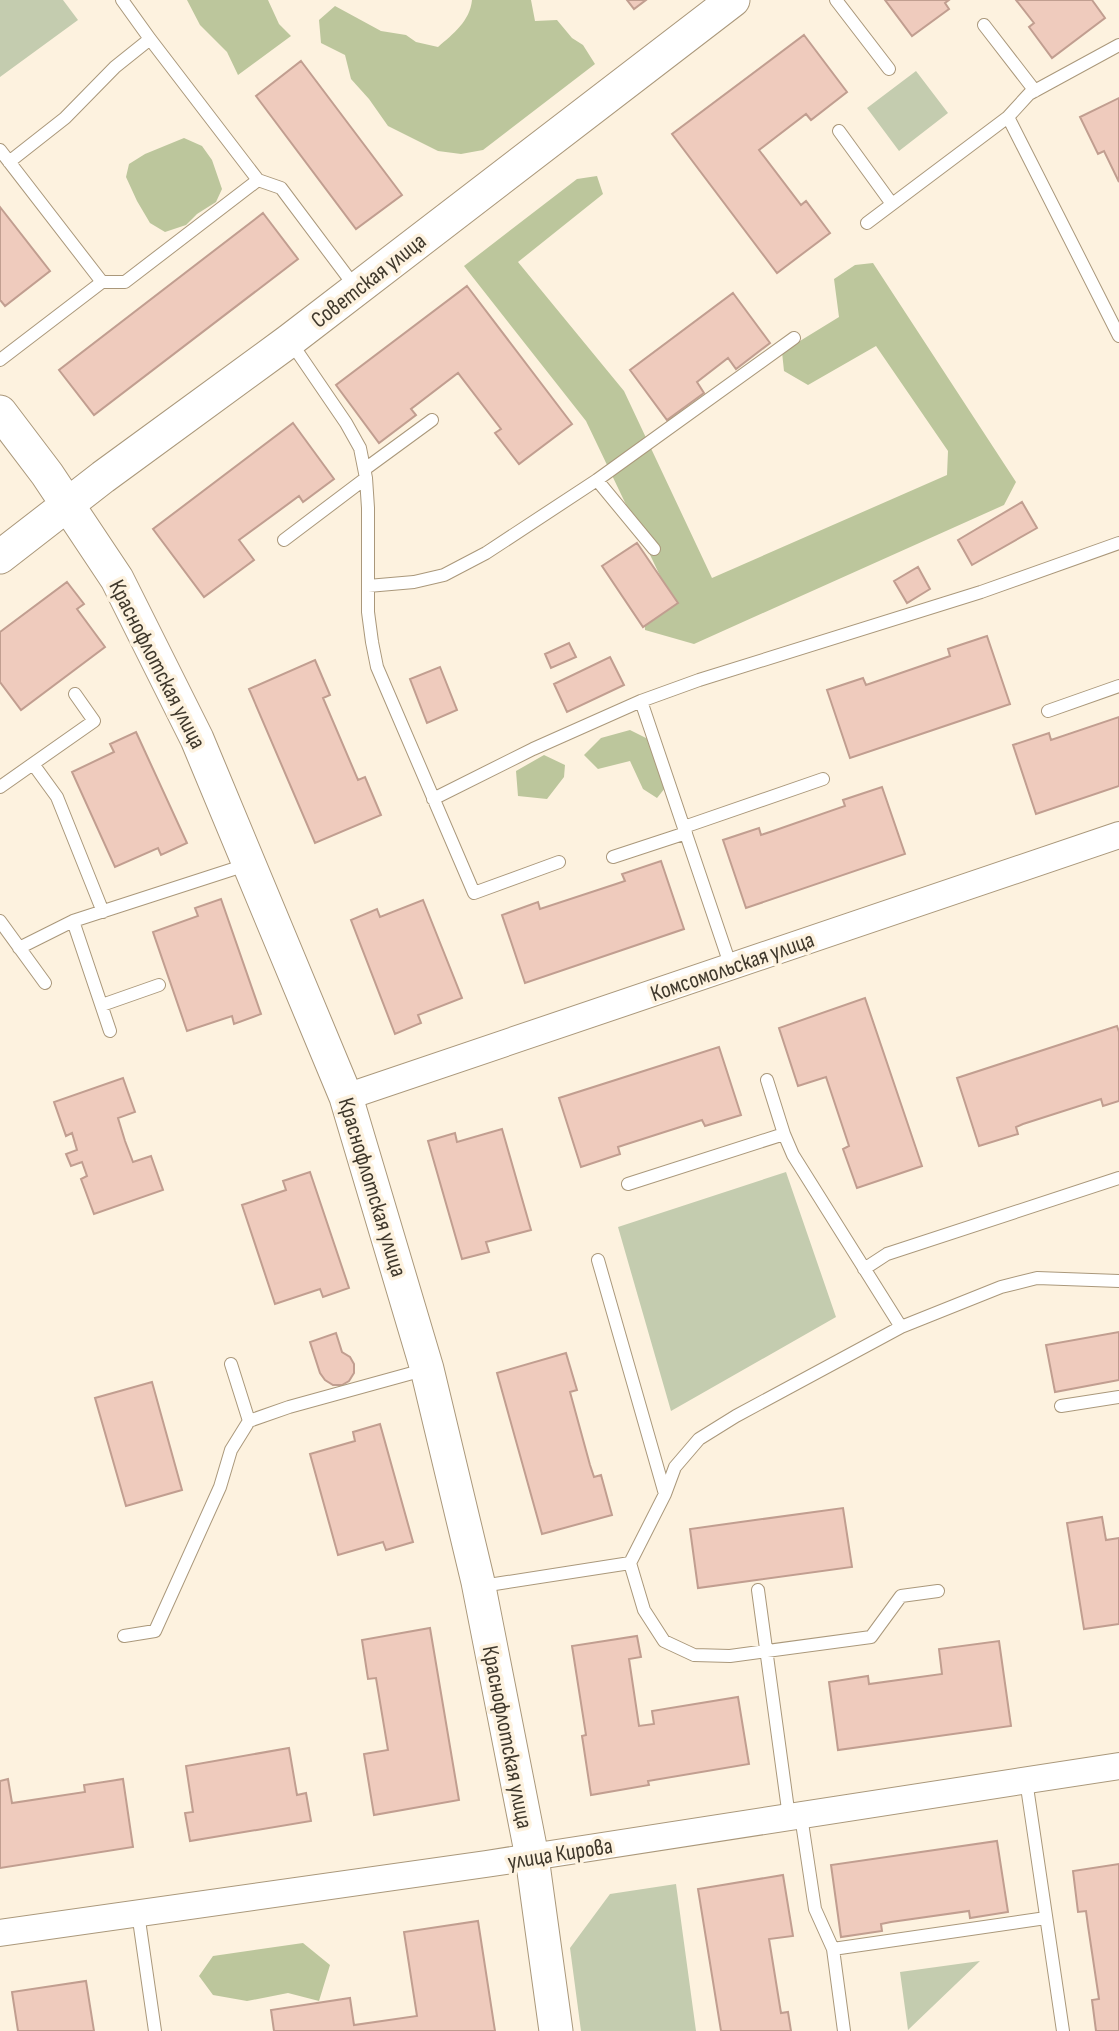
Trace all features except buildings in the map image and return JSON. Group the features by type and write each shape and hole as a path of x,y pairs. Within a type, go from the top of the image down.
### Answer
{"street":[{"name":"Советская улица","path":"0,557 289,341 733,0"},
{"name":"Краснофлотская улица","path":"0,412 68,505 117,579 197,739 346,1097 427,1369 457,1489 479,1587 531,1857 556,2031"},
{"name":"Комсомольская улица","path":"346,1097 1119,835"},
{"name":"улица Кирова","path":"0,1933 531,1857 1119,1766"}],"lane":[{"path":"122,0 258,180 281,188 357,289"},
{"path":"836,0 889,69"},
{"path":"984,25 1035,91"},
{"path":"9,162 65,118 115,67 150,39"},
{"path":"867,223 1007,117 1029,94 1119,45"},
{"path":"1007,117 1119,336"},
{"path":"839,131 892,204"},
{"path":"0,150 102,282"},
{"path":"0,360 102,282 125,282 258,180"},
{"path":"368,586 414,582 444,575 486,553 597,480 794,338"},
{"path":"289,341 346,423 360,448 368,508 370,632 377,667 474,893 559,862"},
{"path":"284,540 432,420"},
{"path":"597,480 654,549"},
{"path":"433,799 575,729 641,701 699,680 981,592 1119,543"},
{"path":"1048,711 1119,686"},
{"path":"0,787 94,721 75,694"},
{"path":"641,701 731,967"},
{"path":"33,764 57,797 103,912"},
{"path":"613,857 823,779"},
{"path":"19,948 73,922 250,864"},
{"path":"0,921 45,983"},
{"path":"73,922 110,1031"},
{"path":"102,1005 159,985"},
{"path":"767,1080 793,1156 901,1327"},
{"path":"628,1184 784,1134"},
{"path":"864,1269 887,1254 1119,1178"},
{"path":"598,1260 665,1494"},
{"path":"938,1591 901,1596 871,1637 730,1657 694,1656 664,1641 644,1611 630,1563 676,1467 699,1439 736,1416 901,1327 1001,1287 1037,1278 1119,1281"},
{"path":"231,1364 249,1421"},
{"path":"124,1636 155,1631 220,1487 232,1450 249,1421 289,1407 427,1369"},
{"path":"1061,1406 1119,1397"},
{"path":"479,1587 630,1563"},
{"path":"758,1590 795,1816 815,1909 832,1949 844,2031"},
{"path":"1026,1780 1063,2031"},
{"path":"138,1913 155,2031"},
{"path":"832,1949 1046,1918"}],"green space":[{"path":"0,0 63,0 78,20 0,77"},
{"path":"187,0 268,0 279,24 291,36 238,75 227,52 200,25"},
{"path":"472,0 531,0 535,21 557,20 572,38 583,45 595,64 483,150 461,154 438,151 388,126 351,79 345,55 321,43 319,20 335,6 381,31 406,35 416,42 438,47 464,21"},
{"path":"916,71 948,113 899,151 867,108"},
{"path":"184,138 202,146 212,160 222,189 216,202 186,225 165,232 150,223 126,177 129,164 145,154"},
{"path":"597,176 603,194 518,262 624,391 712,578 947,475 948,451 876,346 808,385 784,371 782,352 839,317 834,279 855,265 873,263 1016,482 1004,505 694,644 645,630 644,599 664,584 586,421 464,266 577,179"},
{"path":"630,730 654,742 665,788 657,798 643,789 630,761 598,769 584,755 601,738"},
{"path":"544,755 565,765 564,777 547,799 518,796 516,771"},
{"path":"786,1172 836,1317 671,1411 618,1227"},
{"path":"676,1884 696,2031 581,2031 570,1948 610,1894"},
{"path":"303,1943 330,1965 319,2001 288,1993 247,2001 213,1995 199,1976 213,1956"},
{"path":"980,1961 908,2030 900,1972"}]}
